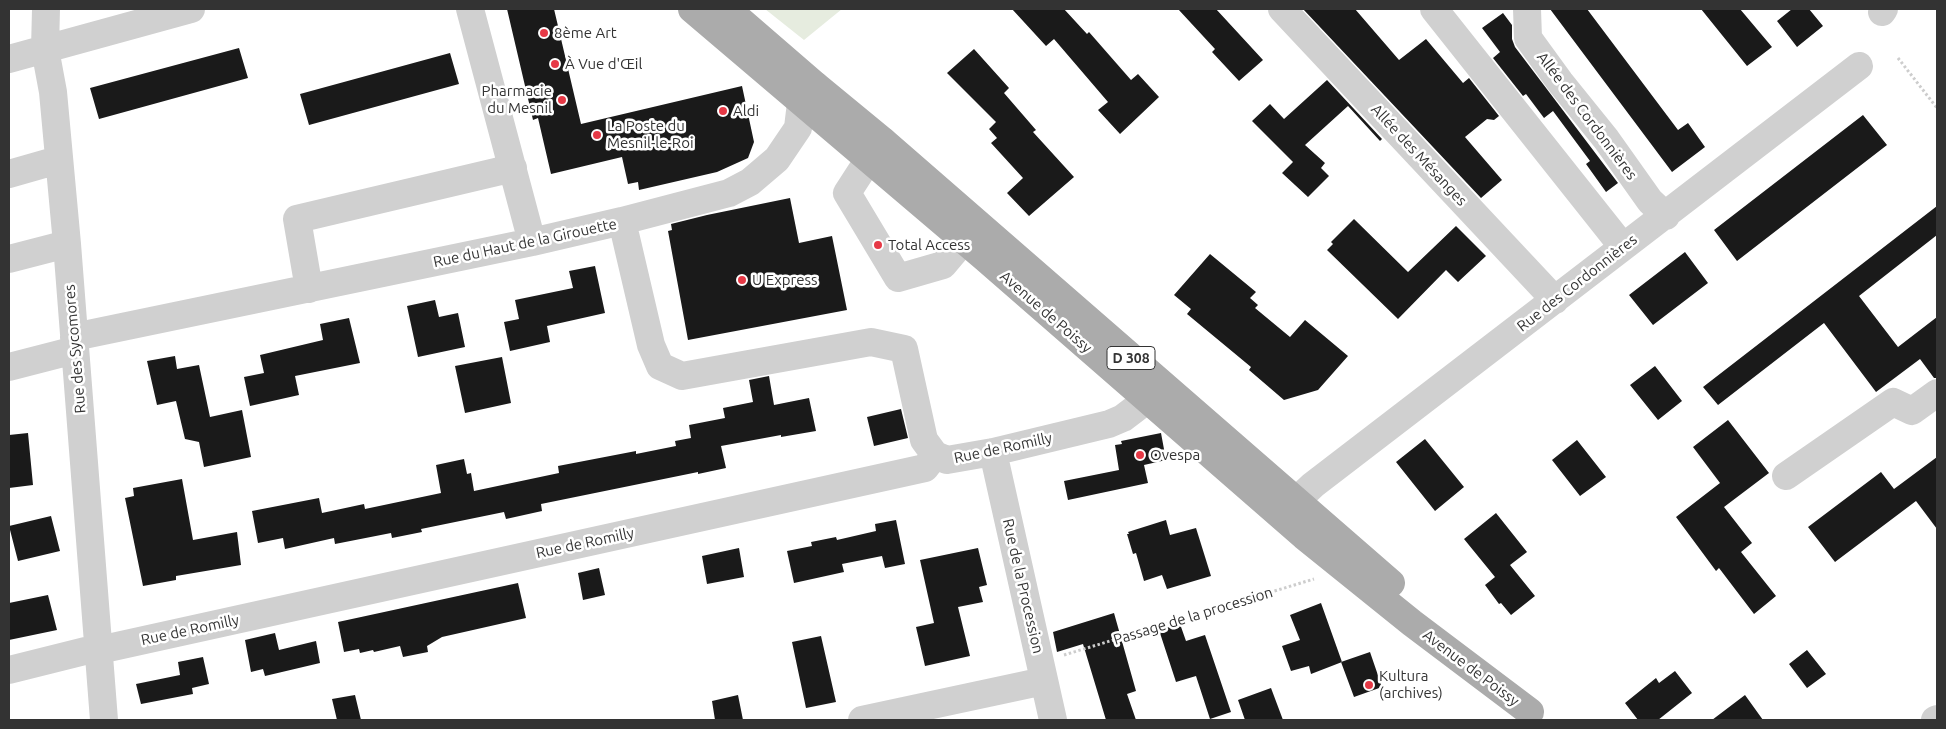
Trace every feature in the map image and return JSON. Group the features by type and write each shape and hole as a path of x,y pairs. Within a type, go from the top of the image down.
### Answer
{"main road":[{"name":"Avenue de Poissy","path":"692,9 808,94 876,150 1288,508 1422,610 1535,716"},
{"name":"Avenue de Poissy","path":"727,9 808,94"},
{"name":"Avenue de Poissy","path":"876,150 964,240 1154,391"},
{"name":"Avenue de Poissy","path":"1288,508 1346,570 1412,623 1535,716"}],"street":[{"name":"Rue des Sycomores","path":"46,9 45,49 53,92 67,244 104,720"},
{"path":"9,59 191,9"},
{"path":"470,9 532,242"},
{"name":"Allée des Mésanges","path":"1282,9 1555,300"},
{"path":"1434,9 1623,247"},
{"name":"Allée des Cordonnières","path":"1527,9 1528,38 1560,82 1606,139 1650,201 1666,216"},
{"name":"Rue des Cordonnières","path":"1288,508 1313,485 1666,216 1859,66"},
{"path":"622,221 729,193 750,182 777,159 798,128 808,94"},
{"path":"876,150 847,193 898,278 943,265 964,240"},
{"path":"9,174 58,160"},
{"path":"309,289 297,219 513,168"},
{"name":"Rue du Haut de la Girouette","path":"9,367 75,344 309,289 622,221 650,345 660,366 682,376 871,342 904,349 924,440 935,455"},
{"path":"9,260 67,244"},
{"name":"Rue de Romilly","path":"9,670 85,651 99,650 925,468 935,455 947,460 993,452 1069,426 1109,424 1123,418 1154,391"},
{"path":"1786,476 1893,402 1912,411 1937,393"},
{"name":"Rue de la Procession","path":"993,452 1053,720"},
{"path":"862,720 1042,672"}],"path":[{"path":"1898,58 1937,108"},
{"name":"Passage de la procession","path":"1042,672 1346,570"}],"shaded area":[{"path":"765,9 842,9 804,40"}],"building":[{"path":"507,9 554,9 581,124 742,86 754,142 748,158 717,172 639,190 638,182 628,184 622,157 551,174 538,118 533,120"},
{"path":"1012,9 1064,9 1087,34 1089,32 1131,80 1138,74 1159,97 1120,134 1098,110 1108,102 1054,39 1046,46"},
{"path":"1178,9 1216,9 1263,60 1239,81 1212,52 1215,49"},
{"path":"1303,9 1355,9 1399,60 1426,39 1463,83 1469,78 1499,116 1494,120 1487,119 1465,137 1502,180 1481,198"},
{"path":"1550,9 1587,9 1678,130 1688,123 1705,147 1672,172"},
{"path":"1701,9 1740,9 1772,47 1747,66"},
{"path":"1792,9 1809,9 1823,26 1797,47 1777,21"},
{"path":"1503,13 1512,25 1512,39 1515,47 1618,183 1606,192 1586,164 1590,161 1553,111 1544,118 1526,94 1523,96 1493,58 1500,52 1482,28"},
{"path":"239,48 248,78 99,119 90,88"},
{"path":"974,49 1009,88 1004,93 1036,130 1033,132 1074,177 1029,216 1007,193 1023,178 991,143 997,138 989,129 996,122 947,73"},
{"path":"450,53 459,84 309,125 300,94"},
{"path":"1327,80 1382,139 1380,141 1348,106 1305,145 1325,163 1321,168 1329,176 1308,197 1282,173 1293,162 1252,121 1270,104 1284,119"},
{"path":"1863,115 1887,145 1737,261 1714,230"},
{"name":"U Express","path":"790,198 799,243 832,236 847,310 688,340 668,231 672,230 671,224"},
{"path":"1937,206 1937,235 1859,296 1898,347 1937,317 1937,378 1934,378 1920,359 1876,392 1824,323 1718,405 1703,387"},
{"path":"1354,219 1408,272 1456,226 1486,256 1458,282 1446,270 1398,319 1327,250 1333,244 1331,242"},
{"path":"1685,252 1708,283 1653,325 1629,295"},
{"path":"1210,254 1256,292 1250,298 1258,305 1255,308 1290,337 1305,320 1348,356 1318,390 1284,400 1249,370 1251,367 1187,314 1191,309 1174,295"},
{"path":"595,266 605,313 547,326 550,342 510,351 504,322 519,319 515,300 573,288 569,271"},
{"path":"435,300 439,317 458,313 465,347 418,357 407,306"},
{"path":"349,318 360,363 295,376 299,395 250,406 244,377 264,373 260,355 323,340 320,324"},
{"path":"175,356 177,369 199,365 210,417 242,410 251,457 204,467 199,442 185,439 176,401 157,405 147,361"},
{"path":"502,357 511,403 465,413 455,366"},
{"path":"1655,366 1682,401 1658,420 1630,385"},
{"path":"769,376 774,405 809,398 816,431 781,437 781,435 721,446 726,468 541,504 542,511 506,519 504,512 421,529 422,532 392,538 391,533 335,544 334,538 285,549 283,538 258,543 252,511 319,498 322,513 364,504 365,509 441,493 436,465 464,459 467,474 471,473 474,491 559,473 558,466 636,451 636,454 676,446 675,441 691,438 689,425 725,418 723,408 753,402 749,380"},
{"path":"901,409 908,438 874,446 867,417"},
{"path":"1728,420 1769,473 1724,507 1752,543 1741,552 1776,596 1754,614 1719,568 1716,571 1676,517 1720,483 1693,447"},
{"path":"28,433 33,485 9,488 9,435"},
{"path":"1161,433 1166,460 1144,465 1148,483 1068,500 1064,481 1119,470 1115,445 1122,444 1121,441"},
{"path":"1425,439 1464,487 1435,511 1396,462"},
{"path":"1577,440 1606,477 1580,496 1552,460"},
{"path":"1937,457 1937,529 1916,501 1835,562 1808,527 1881,472 1894,489"},
{"path":"182,479 193,540 237,532 241,565 176,576 176,580 143,586 125,498 134,496 133,488"},
{"path":"1496,513 1527,552 1510,565 1535,596 1511,615 1501,603 1499,604 1485,585 1495,577 1464,539"},
{"path":"51,516 60,551 18,561 9,526"},
{"path":"896,520 905,564 885,568 882,556 842,564 844,572 794,583 787,551 812,546 811,542 836,537 837,540 876,531 875,524"},
{"path":"1166,520 1170,535 1196,528 1211,576 1167,589 1162,575 1144,581 1136,553 1133,554 1127,534 1129,534 1128,532"},
{"path":"739,548 744,577 707,584 702,556"},
{"path":"978,548 987,585 979,587 983,602 958,607 970,656 925,666 916,627 934,623 920,560"},
{"path":"599,568 605,595 583,600 578,573"},
{"path":"518,583 526,618 442,637 427,646 428,652 403,657 400,646 374,652 373,650 360,653 359,649 344,652 338,622"},
{"path":"48,595 57,630 9,640 9,603"},
{"path":"1321,603 1342,662 1311,674 1309,666 1291,671 1282,646 1300,640 1290,615"},
{"path":"1114,613 1136,691 1127,694 1136,720 1106,720 1083,644 1057,652 1053,632"},
{"path":"1180,624 1186,641 1205,635 1231,712 1210,719 1196,676 1176,682 1159,630"},
{"path":"275,633 279,650 316,641 320,663 265,676 263,669 251,672 245,640"},
{"path":"821,636 836,702 806,708 792,642"},
{"path":"1807,650 1826,674 1807,688 1789,664"},
{"path":"1370,652 1382,687 1354,697 1341,662"},
{"path":"203,657 209,684 192,688 193,694 141,704 136,684 180,675 178,662"},
{"path":"1675,671 1692,693 1658,720 1638,720 1625,703 1656,678 1659,683"},
{"path":"1271,688 1283,720 1245,720 1238,700"},
{"path":"355,695 361,720 337,720 332,699"},
{"path":"738,695 743,720 715,720 712,701"},
{"path":"1745,695 1763,720 1712,720"}],"place":[{"name":"8ème Art","path":"544,33"},
{"name":"À Vue d'Œil","path":"555,64"},
{"name":"Pharmacie du Mesnil","path":"562,100"},
{"name":"Aldi","path":"723,111"},
{"name":"La Poste du Mesnil-le-Roi","path":"597,135"},
{"name":"Total Access","path":"878,245"},
{"name":"U Express","path":"742,280"},
{"name":"Ovespa","path":"1140,455"},
{"name":"Kultura (archives)","path":"1369,685"}]}
